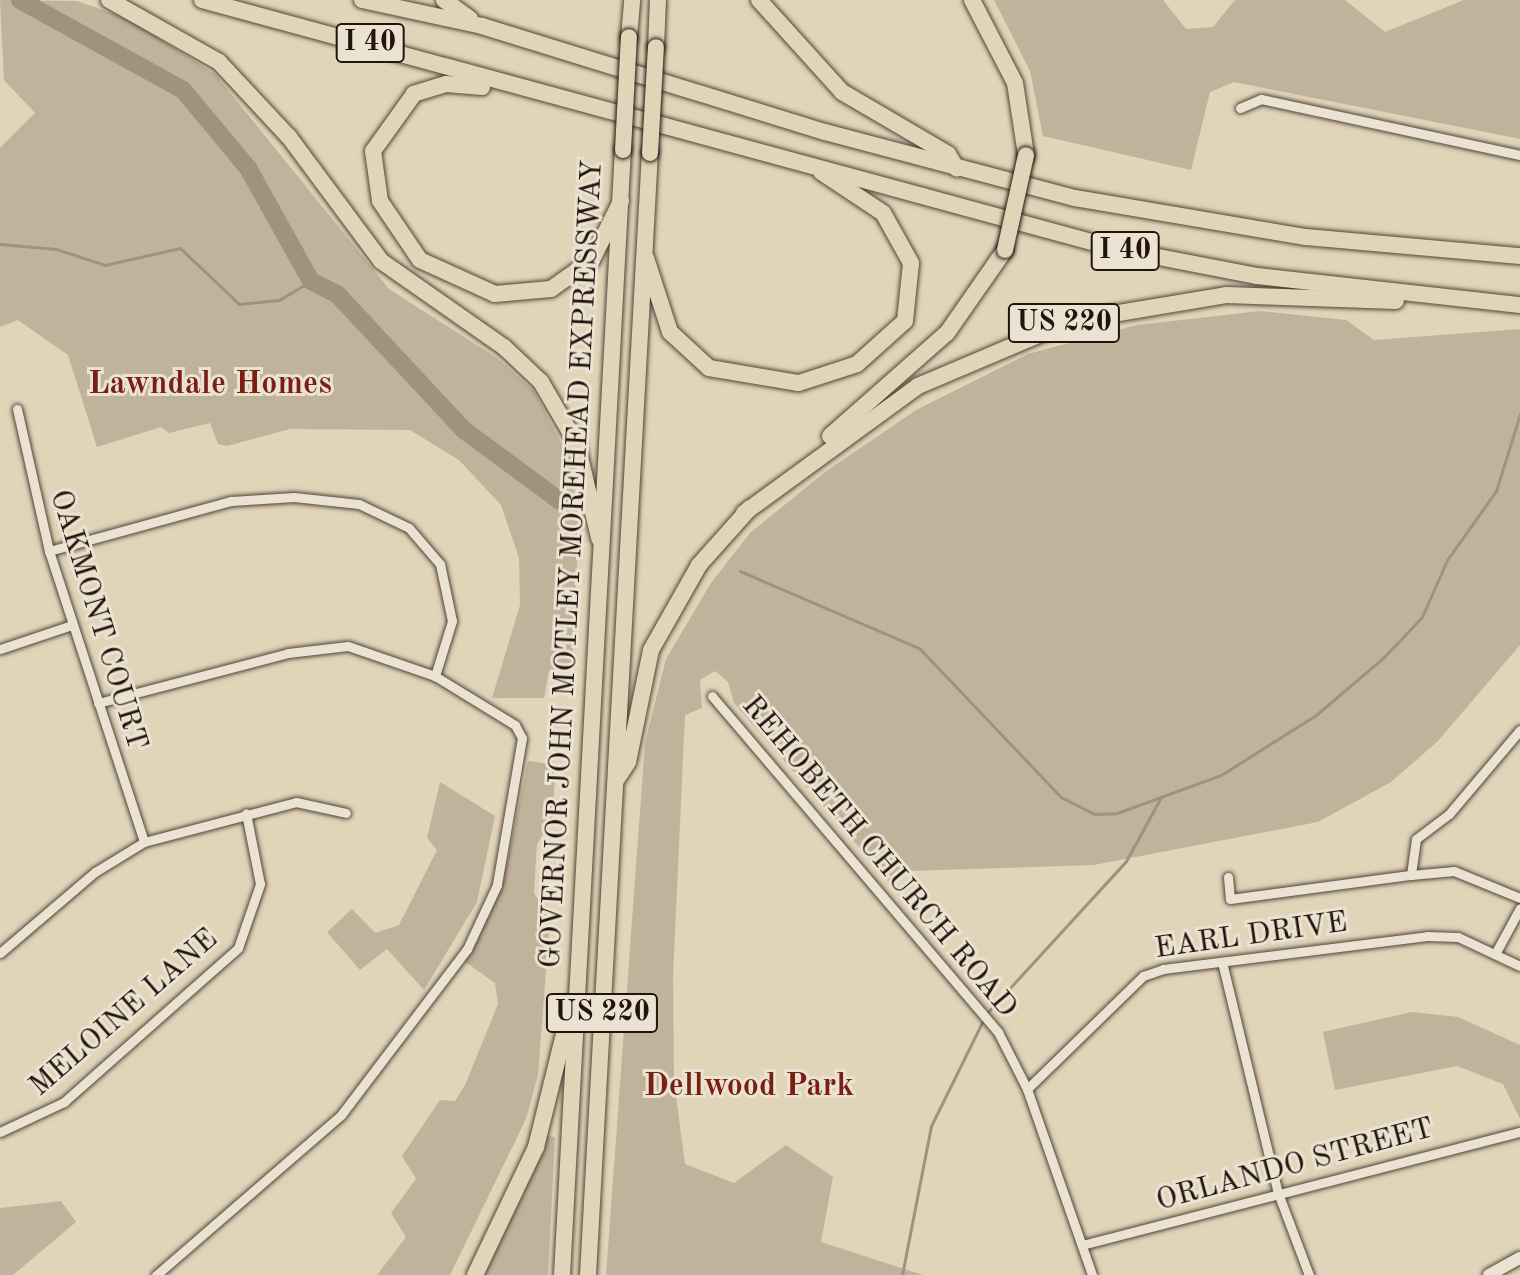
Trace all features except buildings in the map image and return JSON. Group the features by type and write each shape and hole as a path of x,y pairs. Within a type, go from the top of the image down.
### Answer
{"highway":[{"path":"109,0 219,62 289,137 381,261 504,347 541,382 577,444 601,544"},
{"name":"I 40","path":"202,0 362,40 534,95 1161,258 1436,298 1520,305"},
{"name":"I 40","path":"362,0 482,26 957,169 1245,229 1520,256"},
{"path":"444,0 482,26"},
{"name":"GOVERNOR JOHN MOTLEY MOREHEAD EXPRESSWAY","path":"562,1275 632,0"},
{"name":"GOVERNOR JOHN MOTLEY MOREHEAD EXPRESSWAY","path":"588,1275 658,0"},
{"path":"759,0 842,92 948,154 957,169"},
{"path":"744,513 947,333 1005,250 1026,155 1012,74 972,0"},
{"path":"534,95 446,84 403,102 373,151 374,185 397,234 446,278 528,295 578,275 621,201"},
{"path":"645,255 670,332 709,368 799,383 857,364 905,321 911,263 883,213 820,171"},
{"name":"US 220","path":"616,782 628,762 651,650 699,565 744,513 918,386 1071,321 1226,295 1368,304 1436,298"},
{"path":"475,1275 536,1147 565,1012 576,998"}],"main road":[{"path":"1489,1275 1519,1262"}],"street":[{"path":"1240,108 1261,99 1520,155"},
{"name":"OAKMONT COURT","path":"17,409 49,551 144,842"},
{"path":"49,551 231,501 294,497 359,504 409,528 440,564 452,621 435,676"},
{"path":"0,649 72,625"},
{"path":"98,703 288,653 348,646 435,676 515,725 522,738 497,885 467,949 341,1115 156,1275"},
{"name":"REHOBETH CHURCH ROAD","path":"712,696 981,1008 1027,1089 1092,1275"},
{"path":"1411,875 1416,839 1449,814 1520,730"},
{"path":"0,953 95,872 144,842 296,802 346,813"},
{"name":"MELOINE LANE","path":"0,1132 64,1102 238,948 260,884 246,813"},
{"path":"1228,877 1230,899 1454,871 1520,898"},
{"path":"1495,954 1520,908"},
{"name":"EARL DRIVE","path":"1027,1089 1143,976 1222,962 1427,936 1458,937 1520,966"},
{"path":"1222,962 1278,1193 1309,1275"},
{"name":"ORLANDO STREET","path":"1082,1245 1520,1132"}],"shaded area":[{"path":"0,0 77,1 128,19 215,74 389,289 497,358 534,391 568,456 579,524 572,669 549,671 544,698 492,698 520,605 519,558 501,505 459,460 410,430 290,429 227,446 218,444 210,423 169,433 161,427 97,447 68,355 18,320 0,327 0,148 35,113 4,80"},
{"path":"994,0 1163,0 1186,29 1213,27 1235,0 1345,0 1385,32 1464,0 1520,0 1520,139 1234,82 1210,92 1191,170 1043,136 1030,71"},
{"path":"1260,311 1346,320 1374,340 1520,329 1520,645 1437,742 1391,782 1318,822 1094,865 909,871 891,884 734,703 728,682 715,671 700,680 702,708 685,715 673,975 674,1081 685,1164 734,1183 786,1145 833,1177 821,1242 923,1275 606,1275 645,743 666,659 711,583 750,533 825,472 916,410 1028,354 1137,325"},
{"path":"528,761 555,765 553,820 537,844 534,893 550,920 538,1075 526,1119 450,1275 377,1275 406,1237 391,1213 416,1179 402,1156 440,1100 455,1101 465,1085 498,1004 495,983 464,961 505,873"},
{"path":"440,782 495,816 477,902 424,990 387,949 360,970 327,932 352,909 375,933 399,925 437,850 427,838"},
{"path":"1412,1012 1458,1017 1520,1045 1520,1119 1503,1084 1457,1066 1335,1090 1323,1032"},
{"path":"546,1136 555,1137 548,1275 481,1275"},
{"path":"61,1201 76,1222 13,1275 0,1275 0,1208"}],"waterway":[{"path":"20,0 183,90 248,168 311,281 338,295 464,430 560,501"},
{"path":"0,244 56,249 105,265 180,248 239,304 279,300 311,281"},
{"path":"740,571 919,648 1061,797 1094,814 1117,813 1221,775 1316,715 1383,658 1422,617 1447,560 1496,491 1520,414"},
{"path":"902,1275 931,1126 986,1014 1126,861 1161,797"}],"district":[{"name":"Lawndale Homes","path":"210,385"},
{"name":"Dellwood Park","path":"749,1087"}]}
